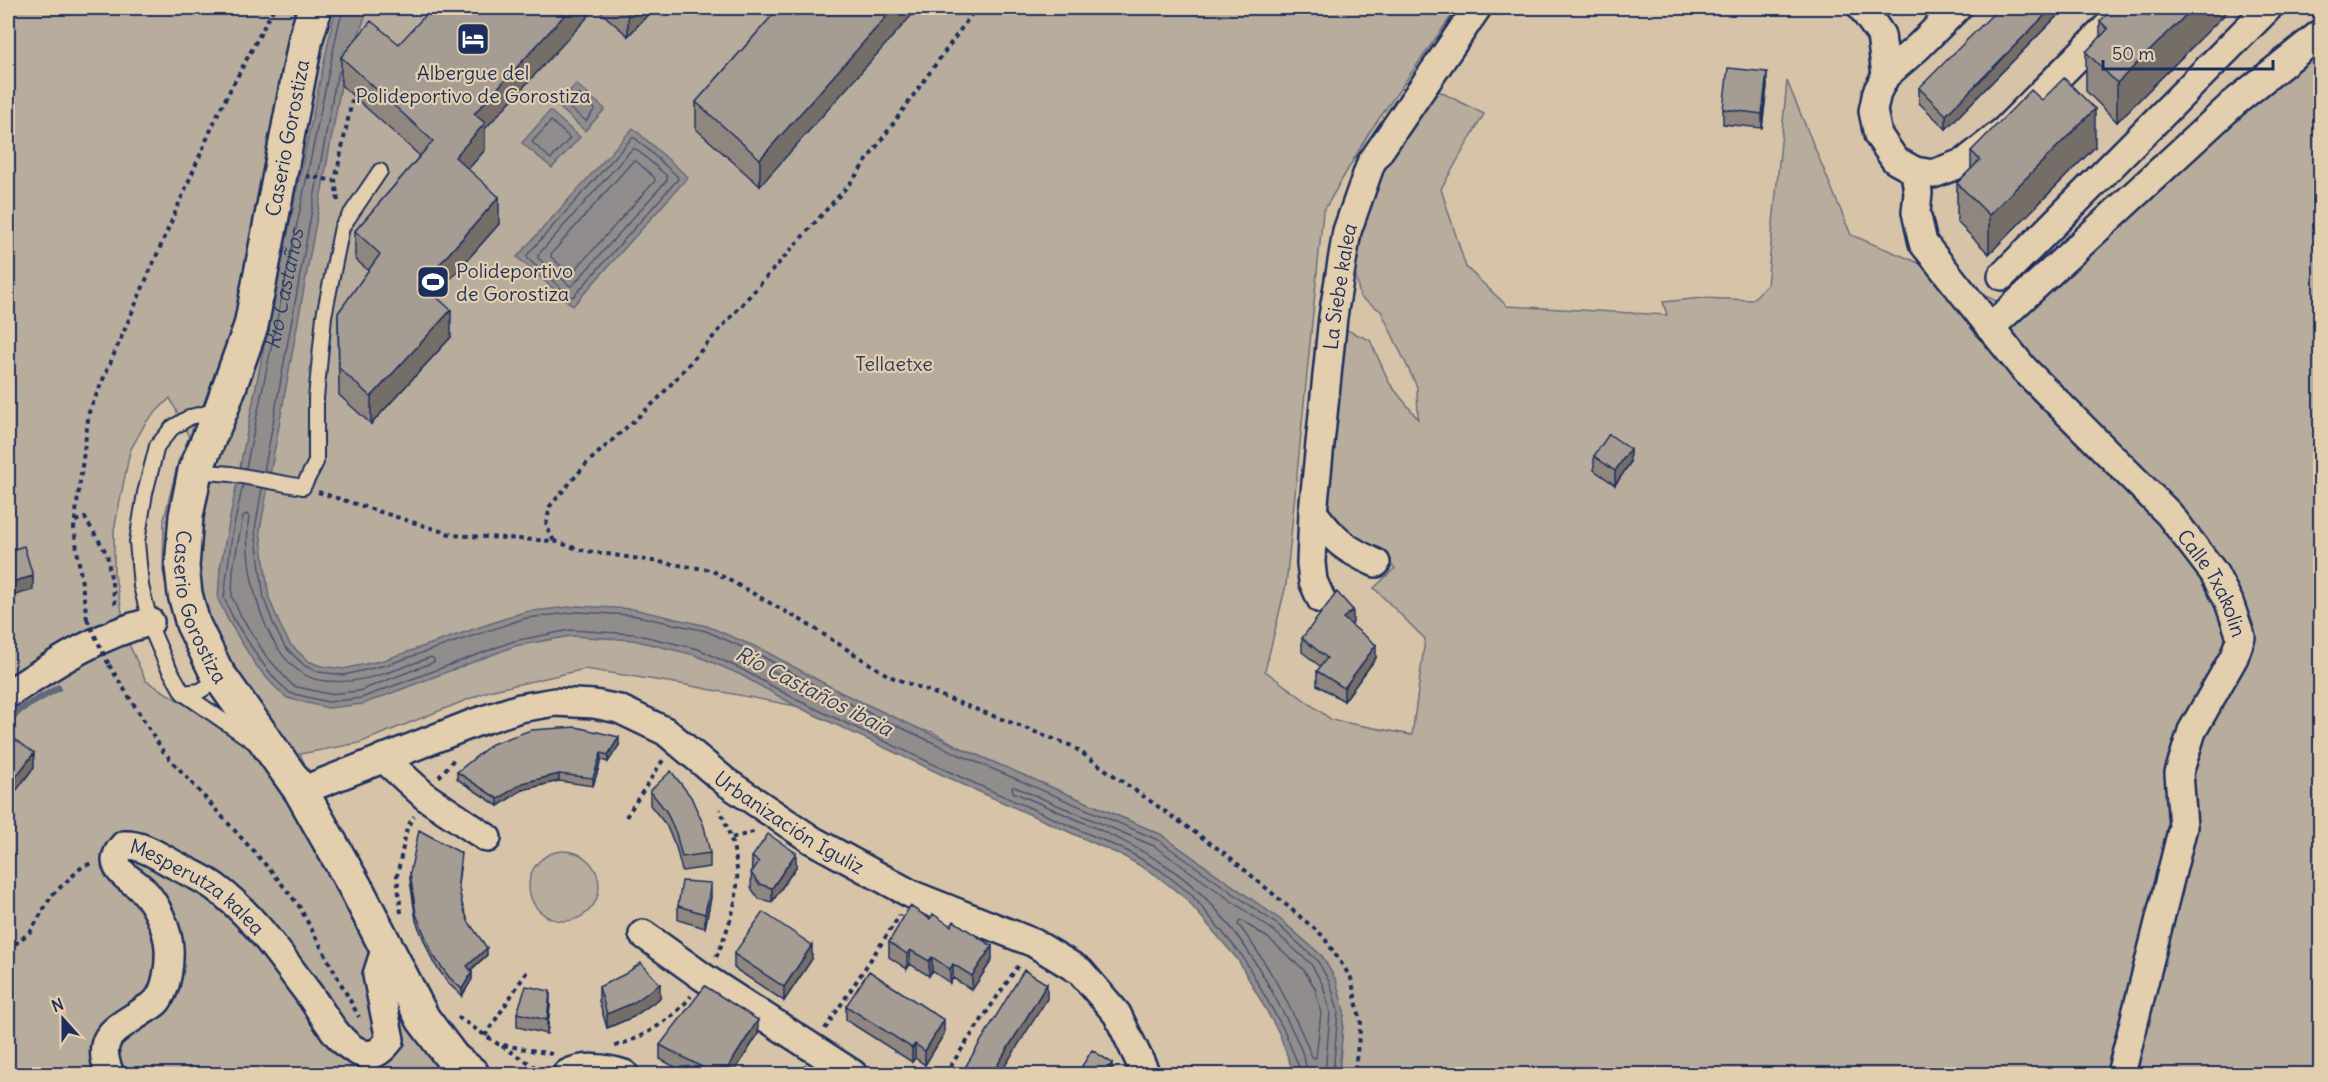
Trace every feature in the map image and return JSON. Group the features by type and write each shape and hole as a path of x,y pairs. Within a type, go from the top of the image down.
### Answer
{"street":[{"name":"Caserio Gorostiza","path":"315,8 306,38 251,326 221,410 195,471 186,516 182,567 185,594 194,624 216,671 301,791 358,892 394,934 423,1019 453,1059 471,1074"},
{"name":"La Siebe kalea","path":"1321,599 1313,581 1311,563 1313,512 1333,317 1347,231 1371,163 1477,8"},
{"path":"1862,8 1881,35 1886,75"},
{"path":"1957,8 1886,75 1877,92 1873,111 1878,135 1895,160 1915,171 1933,174 1965,162 2005,130 2126,8"},
{"path":"2002,276 2268,8"},
{"path":"1915,171 1918,193 1916,212 1923,243 1990,328 2234,103 2320,34"},
{"path":"2125,153 2151,179"},
{"name":"Calle Txakolin","path":"1990,328 2023,368 2169,514 2214,573 2229,602 2241,636 2234,657 2192,731 2179,773 2183,827 2121,1074"},
{"path":"1313,512 1331,537 1356,554 1376,563"},
{"path":"8,694 92,642 120,630 150,622"},
{"name":"Urbanización Iguliz","path":"301,791 474,723 520,708 555,702 594,704 619,709 665,731 726,782 812,840 913,895 1034,943 1080,971 1117,1014 1146,1074"},
{"path":"383,758 426,797 487,838"},
{"name":"Mesperutza kalea","path":"110,1074 105,1063 103,1048 109,1035 157,1001 167,978 169,947 161,918 144,891 122,874 117,863 117,852 124,845 132,844 215,886 243,911 341,1038 359,1052 370,1054 382,1051"},
{"path":"382,1051 390,1040 376,975 394,934"},
{"path":"643,934 853,1074"},
{"path":"561,1065 580,1069 604,1069 624,1074"}],"lane":[{"path":"195,471 231,474 303,487 316,462 316,398 324,316 342,227 380,171"},
{"path":"221,410 190,417 172,428 157,446 145,493 137,542 141,586 150,622 166,663 183,693 277,757"},
{"path":"183,693 200,691 213,684 216,671"}],"path":[{"path":"274,8 219,111 89,412 75,520 79,574 87,619 109,665 140,718 163,751 273,873 299,906 352,1007 400,1074"},
{"path":"554,541 546,526 550,506 588,462 657,400 852,181 976,8"},
{"path":"342,227 335,181 353,96"},
{"path":"297,175 335,181"},
{"path":"303,487 453,535 554,541 581,550 711,570 804,622 889,676 1072,746 1227,855 1323,936 1351,978 1361,1023 1354,1074"},
{"path":"75,520 85,518 107,554 120,630"},
{"path":"626,817 679,741"},
{"path":"394,934 396,876 407,828 439,776 464,751"},
{"path":"609,1048 643,1034 668,1018 688,999 719,951 736,902 738,868 732,838 720,807"},
{"path":"8,950 31,931 52,895 82,867 117,852"},
{"path":"813,1047 913,895"},
{"path":"945,1074 1034,943"},
{"path":"485,1036 528,970"},
{"path":"450,1011 485,1036 547,1074"},
{"path":"498,1044 527,1051 561,1065"}],"green space":[{"name":"Tellaetxe","path":"8,8 1457,8 1369,133 1323,212 1286,585 1265,671 1332,720 1412,735 1425,639 1374,588 1395,568 1352,535 1322,508 1340,327 1370,340 1390,384 1418,419 1417,387 1381,311 1360,297 1347,231 1425,84 1484,114 1441,189 1466,267 1507,306 1667,315 1663,302 1702,298 1752,300 1767,285 1787,81 1851,235 1912,260 1994,300 2026,306 2320,43 2320,1074 1339,1074 1344,1011 1322,956 1282,921 1160,834 963,749 932,732 681,684 585,669 489,691 359,743 300,754 366,893 439,1016 492,1074 8,1074","holes":["170,398 189,437 178,462 164,519 163,571 176,627 208,690 244,740 146,681 128,642 114,572 114,530 130,451 146,422"]},
{"path":"571,851 584,857 593,866 597,872 599,886 597,900 589,911 578,919 557,921 539,911 531,900 529,879 539,861 550,853"}],"water":[{"path":"339,8 368,8 341,85 260,530 269,598 290,644 308,661 321,666 343,669 384,660 524,612 578,606 633,609 707,626 763,650 840,692 963,749 1160,834 1282,921 1322,956 1336,980 1344,1011 1339,1074 1294,1074 1279,1033 1238,960 1186,899 1156,875 1125,857 964,785 796,706 739,674 695,655 633,640 571,636 515,646 363,704 328,708 287,698 272,684 255,664 229,622 218,599 220,568 266,336 333,20"},
{"path":"576,84 605,109 585,131 557,105"},
{"path":"550,111 580,137 552,168 522,143"},
{"path":"633,128 688,177 573,306 517,257"}],"building":[{"path":"432,8 571,8 474,114 485,123 455,157 499,197 422,284 451,310 371,397 339,368 338,313 380,254 355,231 433,141 341,57 371,21 399,44"},
{"path":"779,8 894,8 760,159 696,102"},
{"path":"1999,8 2052,8 1946,115 1919,88"},
{"path":"2114,8 2193,8 2117,83 2086,52 2108,29 2100,21"},
{"path":"1728,68 1767,72 1762,114 1723,109"},
{"path":"2064,78 2095,109 1989,215 1957,183 1980,160 1971,151 2031,90 2042,100"},
{"path":"1609,434 1630,449 1615,471 1594,456"},
{"path":"24,546 33,576 8,583 8,551"},
{"path":"1337,592 1353,610 1343,618 1376,645 1344,688 1317,671 1327,658 1302,638"},
{"path":"576,727 619,737 608,755 601,753 593,778 559,774 522,783 498,799 457,772 492,744 531,730"},
{"path":"8,734 34,753 15,778 8,773"},
{"path":"671,771 691,797 704,826 710,853 682,857 676,833 666,811 650,791"},
{"path":"419,830 461,853 458,883 462,904 468,921 487,948 467,966 472,972 462,989 449,977 433,955 416,914 410,873"},
{"path":"768,834 796,853 772,888 759,884 751,873 759,862 752,857"},
{"path":"682,881 711,883 705,914 678,906"},
{"path":"910,906 930,919 933,914 951,926 954,921 992,946 972,976 953,964 950,969 932,957 929,961 910,950 907,954 889,942"},
{"path":"763,912 812,945 784,987 734,954"},
{"path":"641,963 660,984 633,1003 607,1014 599,987"},
{"path":"1024,970 1047,984 992,1074 961,1074"},
{"path":"869,971 944,1020 925,1051 915,1044 912,1048 846,1006"},
{"path":"526,986 550,991 547,1020 517,1013"},
{"path":"705,986 758,1020 724,1074 715,1074 660,1045"},
{"path":"1092,1050 1112,1063 1104,1074 1079,1074 1081,1072 1079,1071"},
{"path":"805,1065 820,1074 799,1074"}],"waterway":[{"path":"8,721 21,709 58,688"}],"place":[{"name":"Albergue del Polideportivo de Gorostiza","path":"473,39"},
{"name":"Polideportivo de Gorostiza","path":"433,282"}],"water label":[{"name":"Río Castaños","path":"285,289"},
{"name":"Río Castaños ibaia","path":"814,691"}]}
